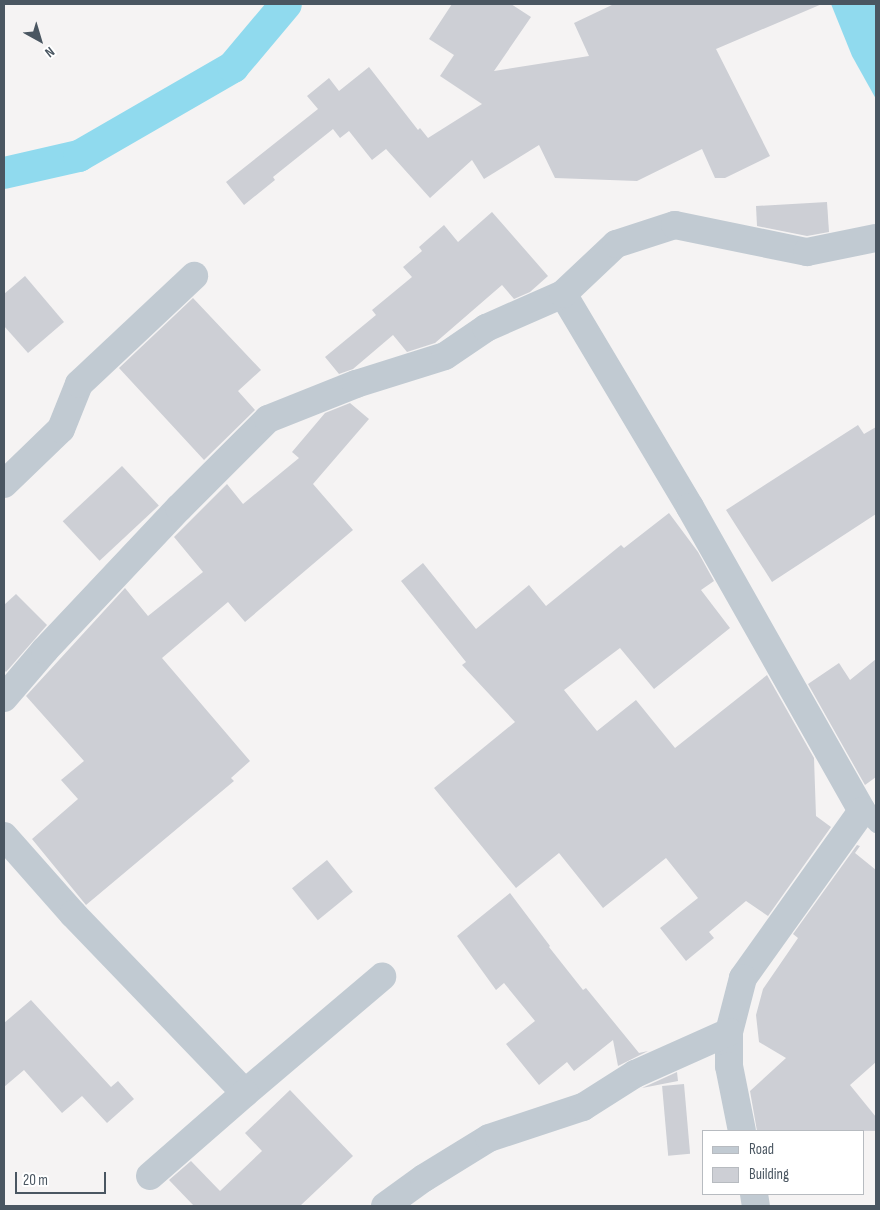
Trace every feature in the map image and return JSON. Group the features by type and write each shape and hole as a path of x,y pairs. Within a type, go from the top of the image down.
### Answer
{"street":[{"path":"4,698 45,650 145,544 268,419 356,384 445,356 486,328 563,294 616,244 675,225 807,252 876,238"},
{"path":"4,484 61,429 79,384 194,276"},
{"path":"563,294 690,507 869,818 742,978 729,1032 729,1066 742,1130"},
{"path":"4,836 73,914 245,1093"},
{"path":"150,1176 382,977"},
{"path":"386,1206 424,1178 489,1138 583,1107 635,1074 729,1032"}],"water":[{"path":"831,4 876,4 876,99 852,56"}],"building":[{"path":"452,4 511,4 531,17 494,71 589,56 574,23 614,4 822,4 716,49 770,156 725,178 715,178 702,149 637,181 555,178 539,145 484,179 472,160 430,198 386,149 372,160 349,131 340,138 333,129 273,177 275,180 244,205 226,182 318,109 307,96 329,78 339,91 369,67 418,130 420,128 428,138 482,104 440,76 454,55 429,39"},
{"path":"827,202 829,232 807,236 757,226 756,206"},
{"path":"492,212 548,276 530,292 514,299 502,285 435,343 407,352 393,335 353,369 339,374 325,357 376,315 372,310 412,277 403,267 422,251 419,247 444,225 458,242"},
{"path":"25,276 64,322 28,353 4,326 4,294"},
{"path":"193,298 261,370 238,391 255,410 204,460 119,368"},
{"path":"350,403 369,419 313,484 353,530 245,622 228,602 162,658 250,761 231,778 234,781 86,905 32,839 78,799 61,780 84,761 26,696 125,588 148,616 203,572 174,537 227,484 243,504 299,458 292,452 325,413"},
{"path":"858,425 864,434 876,427 876,514 772,582 726,510"},
{"path":"122,466 159,505 100,561 63,521"},
{"path":"669,513 698,552 714,581 701,590 730,628 654,689 620,648 564,690 597,731 636,700 675,748 767,675 814,758 816,816 831,827 768,916 746,901 709,932 714,938 686,961 660,928 698,898 666,858 603,908 559,853 516,888 434,788 515,722 462,665 466,662 401,581 423,563 476,629 529,585 546,606 621,545 624,548"},
{"path":"16,594 47,625 6,672 4,670 4,605"},
{"path":"876,659 876,777 865,785 808,684 839,663 850,680"},
{"path":"857,845 860,846 855,853 876,870 876,1062 850,1085 876,1117 876,1131 757,1130 750,1091 786,1058 759,1042 756,1015 763,989 798,938 793,934"},
{"path":"327,860 353,892 318,920 292,888"},
{"path":"510,893 583,990 586,988 639,1053 648,1051 618,1066 613,1040 574,1071 567,1062 539,1085 506,1044 535,1021 504,983 496,990 457,936"},
{"path":"31,1000 111,1087 118,1081 134,1099 107,1123 82,1096 62,1113 24,1070 4,1087 4,1023"},
{"path":"677,1072 678,1081 642,1088"},
{"path":"684,1084 690,1154 668,1156 662,1086"},
{"path":"290,1090 353,1156 300,1206 194,1206 169,1180 191,1161 220,1191 262,1151 245,1133"}],"waterway":[{"path":"4,173 79,156 233,67 286,4"}]}
